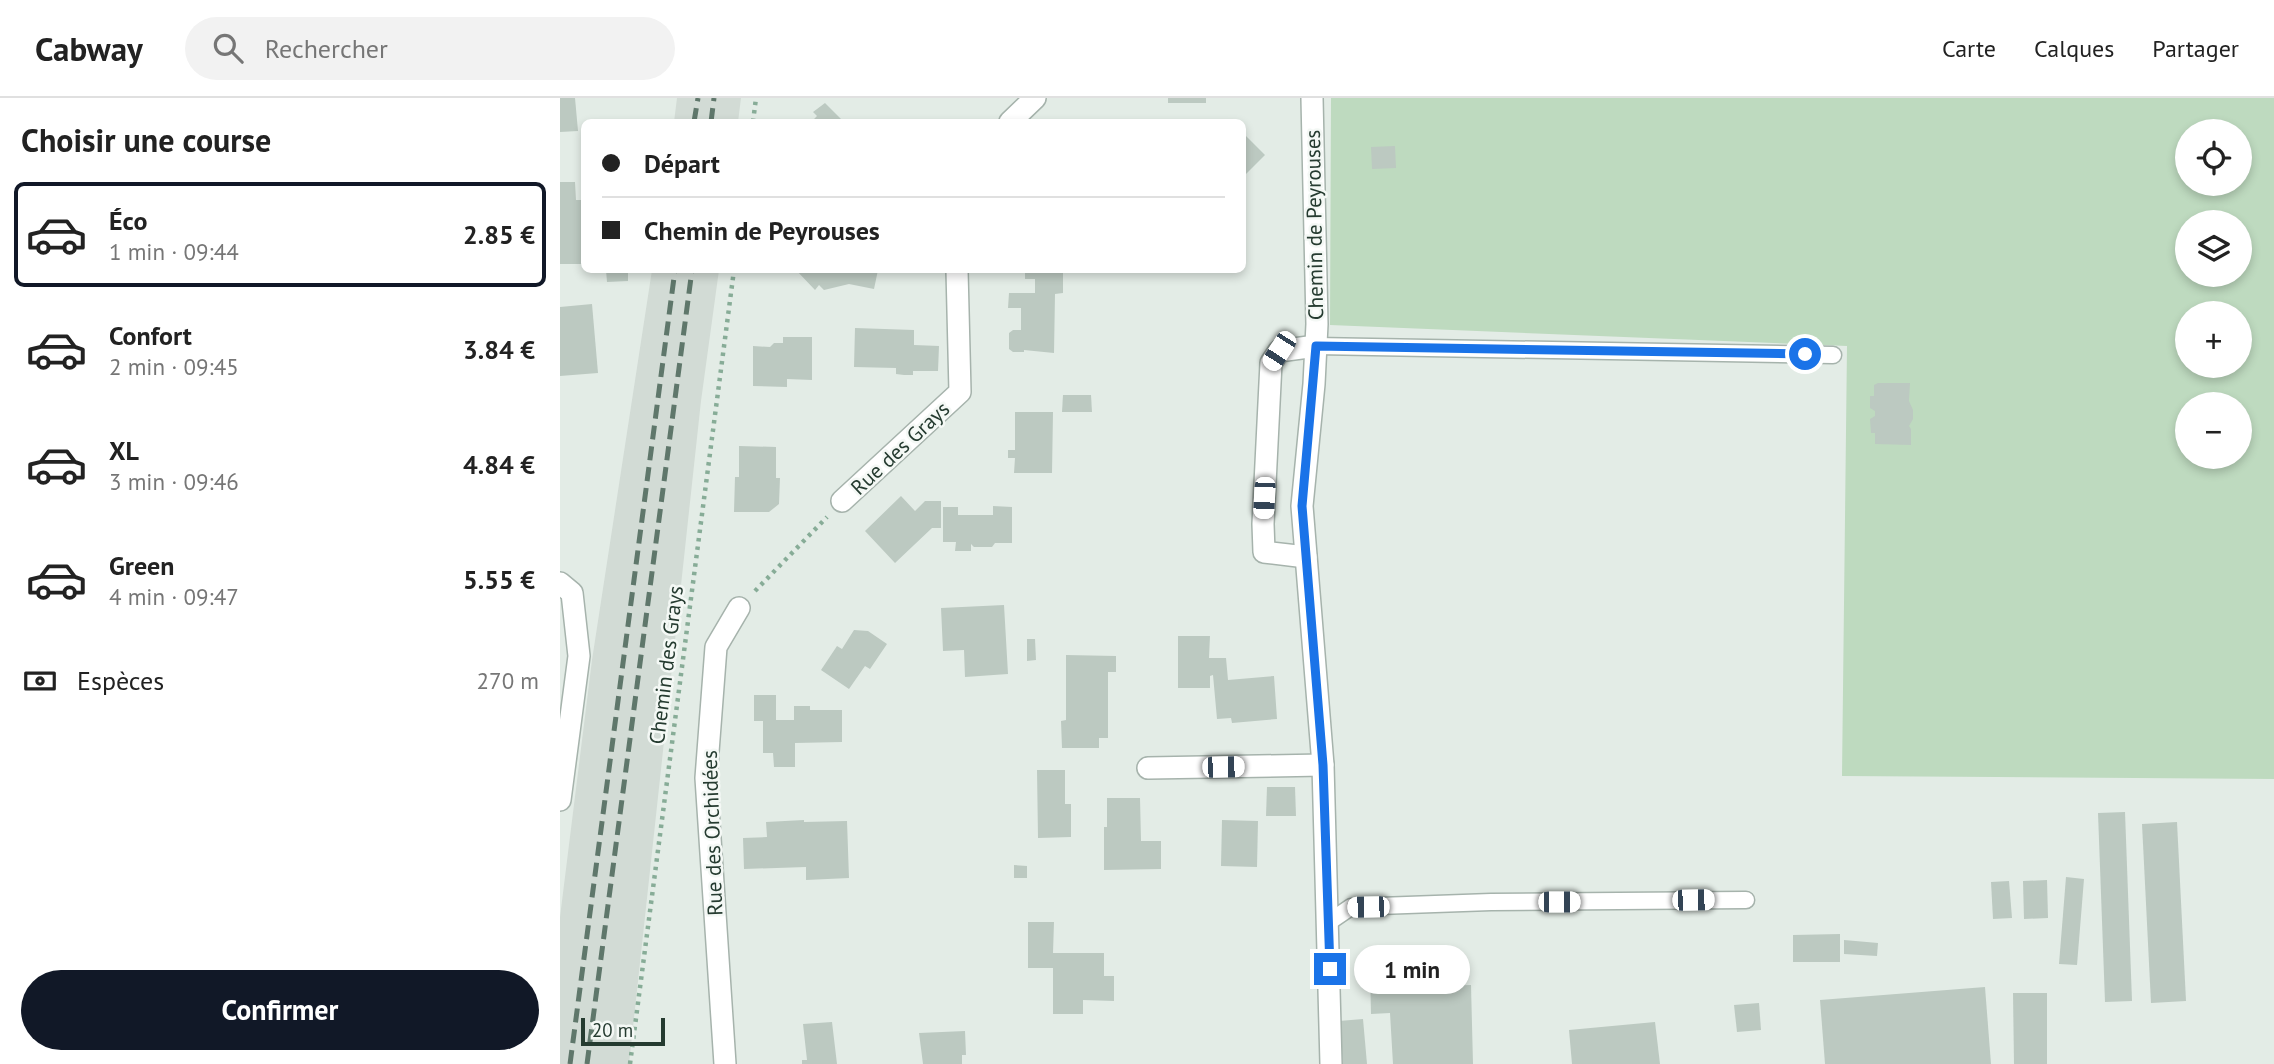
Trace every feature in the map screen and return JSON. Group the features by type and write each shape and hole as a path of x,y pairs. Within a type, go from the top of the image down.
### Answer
{"street":[{"path":"1013,119 1035,98"},
{"name":"Chemin de Peyrouses","path":"1312,98 1316,346 1302,506 1323,765 1331,1064"},
{"name":"Rue des Grays","path":"842,501 960,392 957,273"},
{"path":"1306,557 1264,552 1263,524 1271,363 1279,351 1316,346"},
{"path":"560,583 572,593 579,656 560,800"},
{"name":"Rue des Orchidées","path":"724,1064 706,778 716,647 738,608"},
{"path":"1149,768 1323,765"}],"lane":[{"path":"1316,346 1833,355"},
{"path":"1329,922 1351,907 1491,902 1746,900"}],"path":[{"path":"753,119 756,98"},
{"name":"Chemin des Grays","path":"630,1064 734,273"},
{"path":"738,608 842,501"}],"shaded area":[{"path":"677,98 741,98 738,119 674,119"},
{"path":"652,273 719,273 701,401 629,1064 560,1064 560,917 592,660"}],"green space":[{"path":"1331,98 2274,98 2274,779 1842,776 1847,346 1330,325"}],"building":[{"path":"560,98 575,98 578,131 560,132"},
{"path":"1168,98 1206,98 1206,103 1168,103"},
{"path":"825,103 841,119 814,119 817,116 813,112"},
{"path":"1246,136 1265,155 1246,174"},
{"path":"1395,146 1396,168 1372,169 1371,147"},
{"path":"560,182 575,182 576,200 581,200 581,264 560,264"},
{"path":"606,273 628,273 628,281 607,282"},
{"path":"799,273 877,273 874,289 849,284 824,290 819,285 815,290"},
{"path":"1025,273 1063,273 1063,293 1055,294 1054,353 1024,350 1013,352 1009,349 1009,333 1021,330 1021,308 1008,308 1009,293 1035,293 1035,279 1025,279"},
{"path":"592,304 598,373 560,376 560,307"},
{"path":"855,328 914,330 914,345 939,346 938,371 913,371 913,375 904,375 896,374 896,368 854,367"},
{"path":"783,337 812,337 812,380 787,379 787,387 753,386 753,346 770,347 774,343 783,343"},
{"path":"1910,383 1909,401 1913,410 1913,419 1909,426 1911,445 1875,444 1875,433 1871,433 1870,419 1875,416 1875,411 1870,408 1870,396 1874,396 1874,385"},
{"path":"1063,395 1091,395 1092,412 1062,412"},
{"path":"1015,412 1053,412 1052,473 1014,473 1015,458 1008,458 1008,450 1015,450"},
{"path":"739,446 776,447 776,478 780,478 779,504 769,512 734,512 735,477 739,477"},
{"path":"901,496 915,511 925,501 941,501 941,528 932,528 895,563 865,531"},
{"path":"993,506 1012,507 1012,543 995,543 992,547 974,547 971,544 971,551 955,551 956,542 943,542 943,507 958,507 958,515 993,515"},
{"path":"1004,605 1008,674 965,677 964,650 943,651 941,608"},
{"path":"854,630 868,631 887,644 870,669 865,666 849,689 821,670 837,646 842,649"},
{"path":"1178,636 1210,636 1209,658 1226,658 1228,680 1274,676 1277,719 1232,723 1231,718 1217,719 1213,675 1210,676 1210,688 1178,688"},
{"path":"1027,639 1035,639 1036,660 1027,661"},
{"path":"1066,655 1116,656 1116,672 1108,672 1108,738 1099,738 1099,748 1062,748 1061,721 1066,720"},
{"path":"754,695 776,695 776,720 794,720 794,706 810,706 810,710 842,710 842,742 795,743 795,767 774,767 773,753 763,753 763,721 754,721"},
{"path":"1037,770 1065,770 1065,804 1071,804 1071,837 1038,838"},
{"path":"1267,787 1295,787 1296,816 1266,816"},
{"path":"1107,798 1140,798 1141,841 1161,841 1161,869 1104,870"},
{"path":"2125,812 2132,1001 2105,1002 2098,813"},
{"path":"1222,820 1258,821 1257,867 1221,866"},
{"path":"847,821 849,878 806,880 806,867 744,869 743,838 767,837 766,822"},
{"path":"2177,822 2186,1001 2151,1003 2142,824"},
{"path":"1014,865 1027,866 1027,878 1014,878"},
{"path":"2066,877 2084,879 2077,965 2059,964"},
{"path":"2047,880 2048,918 2024,919 2023,881"},
{"path":"2009,881 2012,918 1993,919 1991,882"},
{"path":"1028,922 1054,922 1053,953 1104,953 1104,976 1114,976 1114,1001 1083,1000 1083,1014 1053,1014 1053,968 1028,968"},
{"path":"1840,934 1840,962 1793,962 1793,935"},
{"path":"1844,940 1878,943 1877,956 1844,954"},
{"path":"1382,961 1394,961 1394,968 1436,967 1437,986 1471,985 1473,1064 1393,1064 1390,1013 1371,1014 1370,970 1383,969"},
{"path":"1985,987 1991,1064 1825,1064 1820,1000"},
{"path":"2013,993 2047,993 2047,1064 2014,1064"},
{"path":"1759,1003 1761,1030 1737,1032 1734,1005"},
{"path":"1363,1019 1367,1064 1343,1064 1339,1021"},
{"path":"832,1022 837,1064 802,1064 802,1060 807,1060 803,1024"},
{"path":"1655,1022 1660,1064 1572,1064 1569,1030"},
{"path":"965,1031 966,1055 962,1055 962,1064 923,1064 919,1033"}],"railway":[{"path":"694,119 698,98"},
{"path":"711,119 714,98"},
{"path":"570,1064 675,273"},
{"path":"587,1064 692,273"}],"route":[{"path":"1330,969 1323,765 1302,506 1316,346 1805,354"}]}
